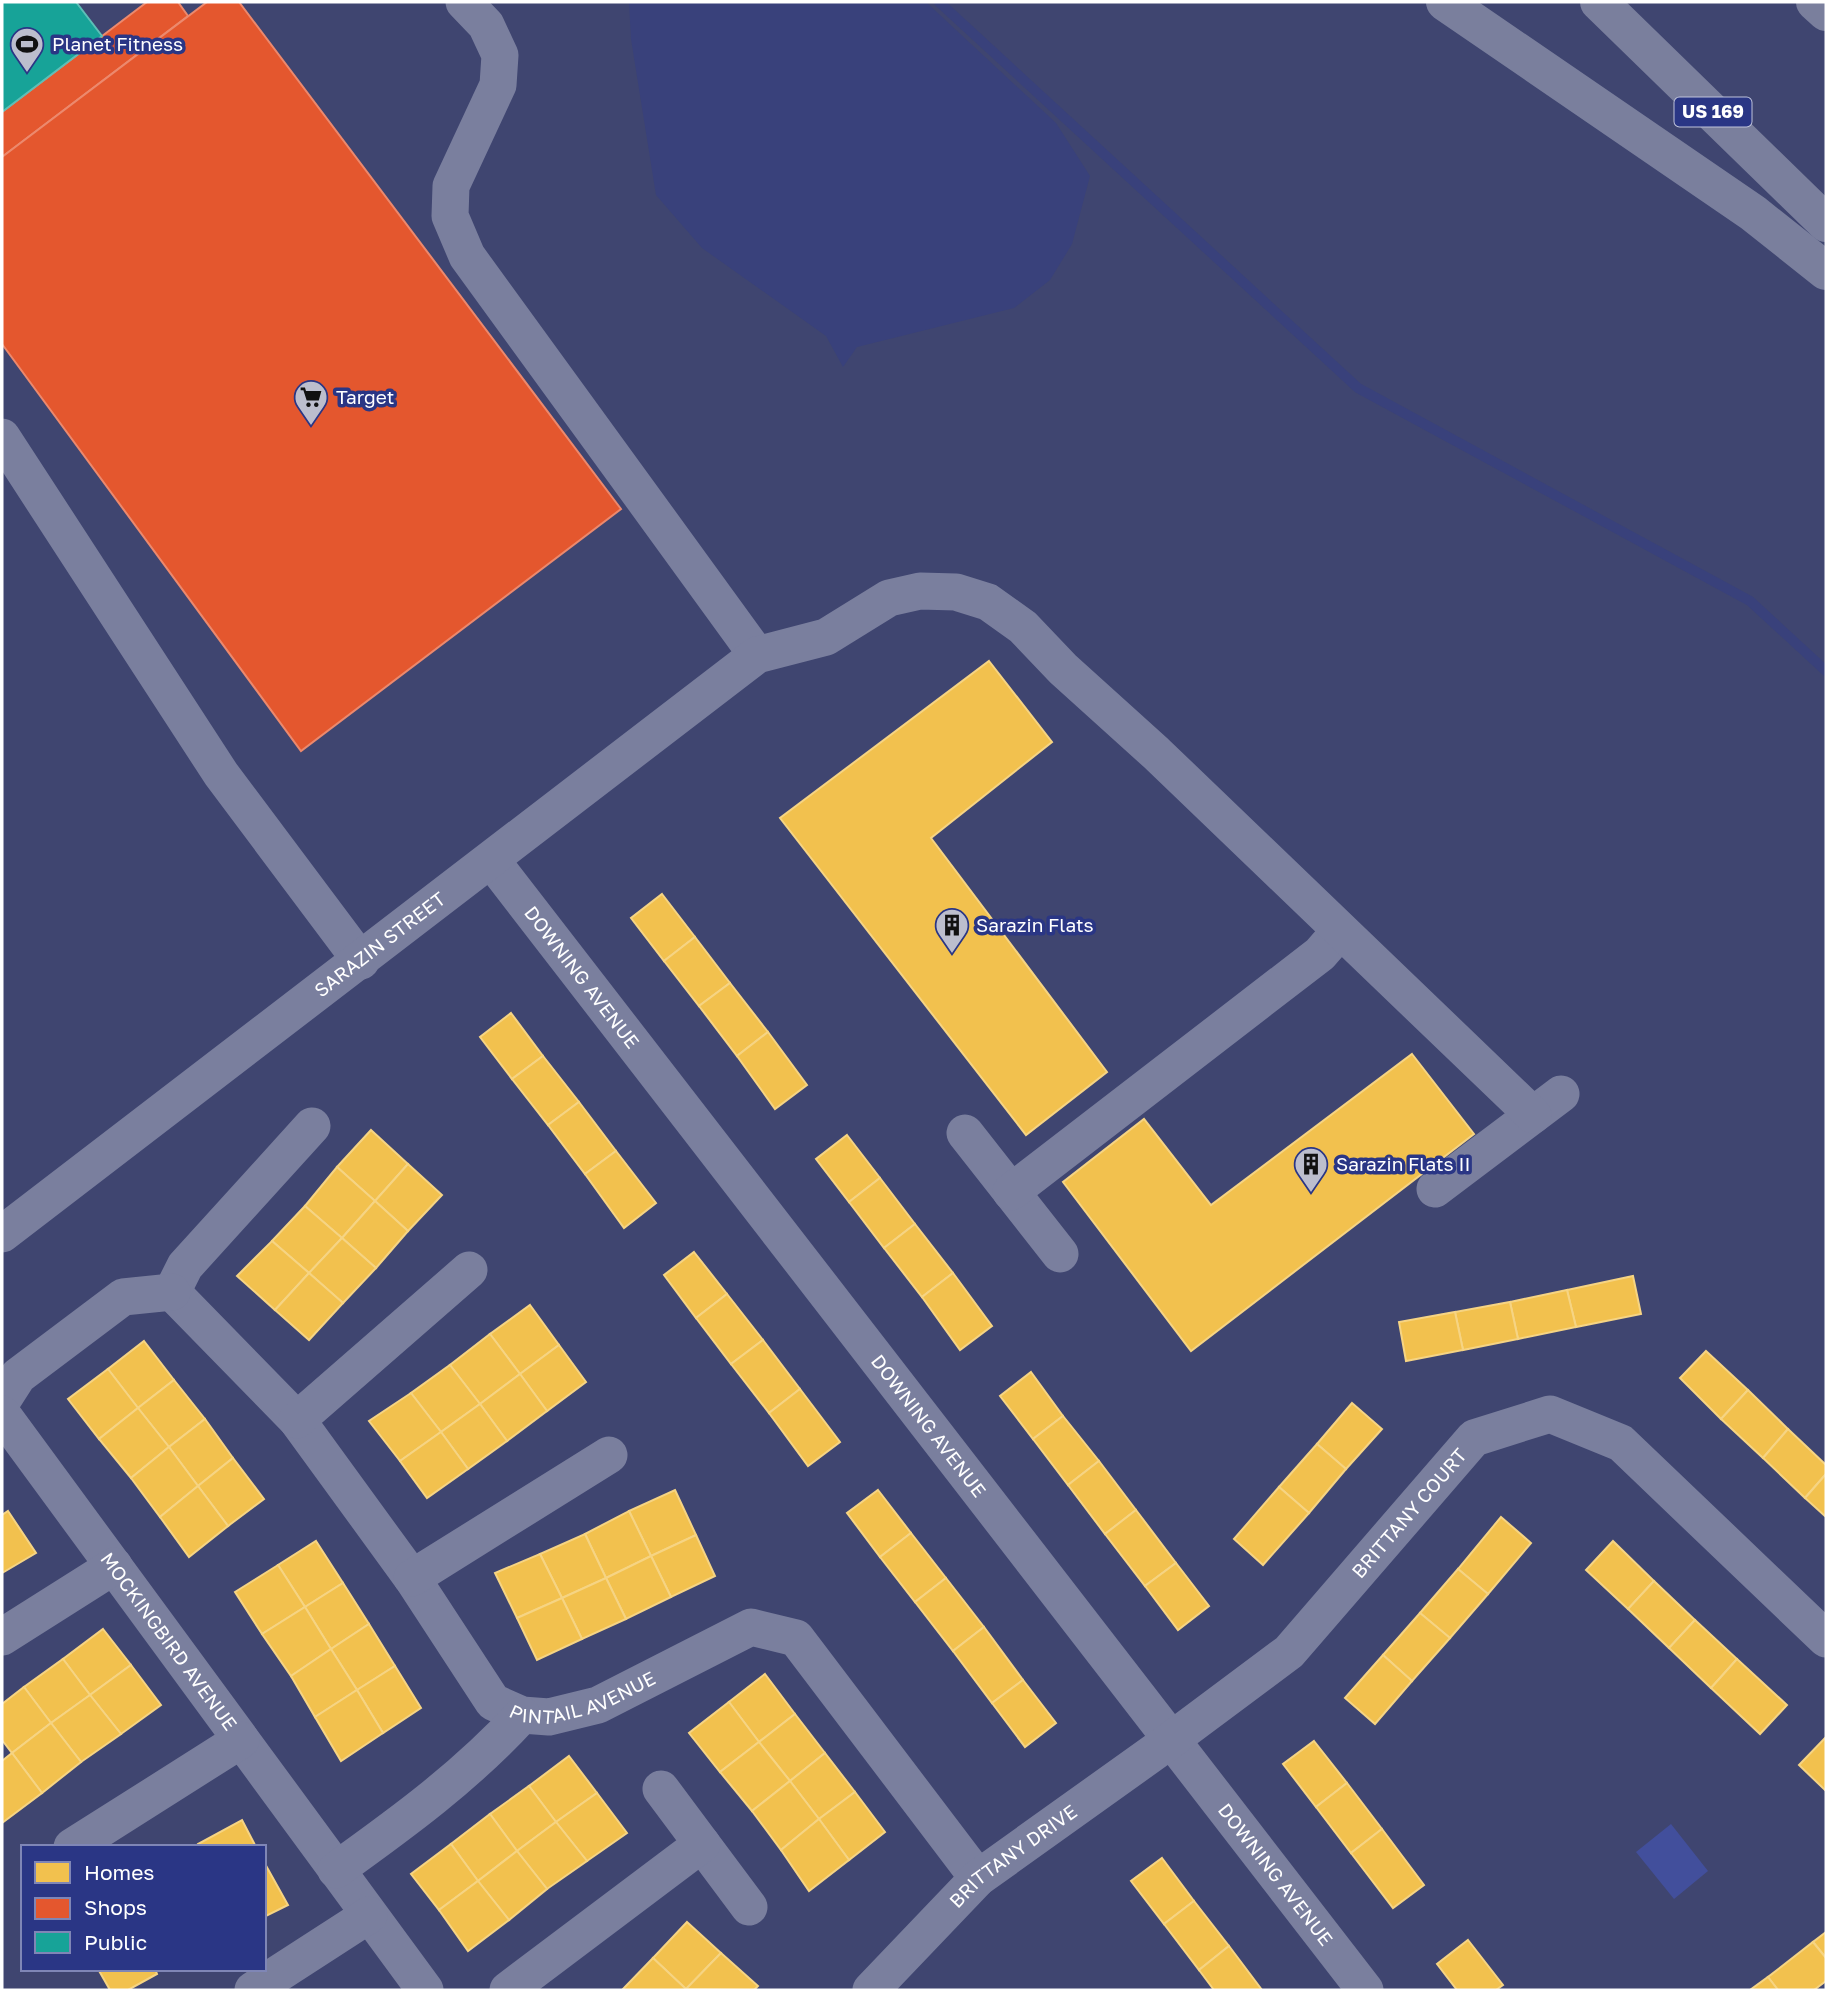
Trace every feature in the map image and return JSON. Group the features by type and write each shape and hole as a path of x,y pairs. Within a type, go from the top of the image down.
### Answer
{"highway":[{"path":"1445,2 1753,213 1826,271"},
{"name":"US 169","path":"1599,2 1826,223"},
{"path":"1815,2 1826,12"}],"street":[{"path":"464,2 486,25 500,55 498,85 451,186 450,216 463,246 757,655 826,637 889,598 920,591 956,592 988,603 1023,627 1063,669 1156,753 1340,931 1547,1104 1435,1189"},
{"path":"2,437 221,774 361,961"},
{"name":"SARAZIN STREET","path":"2,1234 492,861 757,655"},
{"name":"DOWNING AVENUE","path":"492,861 1365,1990"},
{"path":"1012,1192 1320,954 1340,931"},
{"path":"2,1401 18,1376 122,1297 172,1293 185,1266 312,1126"},
{"path":"965,1133 1060,1254"},
{"path":"297,1420 469,1270"},
{"name":"PINTAIL AVENUE","path":"172,1293 297,1420 412,1578 493,1702 522,1715 549,1717 598,1705 751,1627 796,1638 978,1878"},
{"name":"MOCKINGBIRD AVENUE","path":"2,1413 425,1990"},
{"name":"BRITTANY COURT","path":"1171,1740 1289,1652 1474,1438 1550,1414 1621,1443 1826,1639"},
{"path":"412,1578 609,1455"},
{"path":"2,1637 114,1566"},
{"path":"336,1870 422,1809 461,1777 522,1715"},
{"path":"75,1845 241,1740"},
{"name":"BRITTANY DRIVE","path":"871,1990 978,1878 1171,1740"},
{"path":"661,1789 750,1906"},
{"path":"508,1990 702,1844"},
{"path":"253,1990 369,1915"}],"shaded area":[{"path":"629,2 926,2 1056,123 1090,176 1072,244 1050,280 1014,308 857,347 843,367 826,336 702,248 656,195 631,39"},
{"path":"1671,1824 1708,1871 1674,1899 1636,1852"}],"building: Homes":[{"name":"Sarazin Flats","path":"989,661 1052,742 931,838 1107,1072 1026,1135 780,818"},
{"path":"662,894 695,937 664,961 631,918"},
{"path":"695,937 730,983 699,1006 664,961"},
{"path":"730,983 768,1032 737,1056 699,1006"},
{"path":"511,1013 543,1056 512,1079 480,1037"},
{"path":"768,1032 807,1085 775,1109 737,1056"},
{"name":"Sarazin Flats II","path":"1412,1054 1474,1134 1191,1351 1063,1182 1144,1119 1211,1205"},
{"path":"543,1056 579,1102 548,1125 512,1079"},
{"path":"579,1102 616,1151 585,1174 548,1125"},
{"path":"371,1130 408,1164 375,1201 337,1167"},
{"path":"847,1135 880,1178 849,1202 816,1159"},
{"path":"616,1151 656,1203 624,1228 585,1174"},
{"path":"408,1164 442,1195 408,1231 375,1201"},
{"path":"337,1167 375,1201 342,1238 305,1206"},
{"path":"880,1178 915,1224 884,1248 849,1202"},
{"path":"375,1201 408,1231 376,1268 342,1238"},
{"path":"305,1206 342,1238 309,1273 272,1241"},
{"path":"915,1224 953,1273 922,1297 884,1248"},
{"path":"342,1238 376,1268 343,1303 309,1273"},
{"path":"272,1241 309,1273 275,1310 237,1276"},
{"path":"694,1252 727,1294 696,1318 664,1275"},
{"path":"309,1273 343,1303 309,1340 275,1310"},
{"path":"953,1273 992,1326 960,1350 922,1297"},
{"path":"1633,1276 1641,1314 1576,1327 1567,1290"},
{"path":"1567,1290 1576,1327 1518,1339 1510,1302"},
{"path":"727,1294 763,1340 731,1364 696,1318"},
{"path":"1510,1302 1518,1339 1463,1350 1455,1312"},
{"path":"530,1305 559,1345 520,1374 490,1334"},
{"path":"1455,1312 1463,1350 1406,1361 1399,1322"},
{"path":"490,1334 520,1374 480,1404 450,1365"},
{"path":"763,1340 800,1389 769,1413 731,1364"},
{"path":"144,1341 174,1380 138,1408 108,1369"},
{"path":"559,1345 586,1382 547,1411 520,1374"},
{"path":"1706,1351 1748,1390 1721,1419 1680,1378"},
{"path":"450,1365 480,1404 441,1432 411,1393"},
{"path":"108,1369 138,1408 99,1439 68,1399"},
{"path":"1031,1372 1063,1416 1033,1439 1000,1396"},
{"path":"520,1374 547,1411 507,1441 480,1404"},
{"path":"174,1380 205,1419 169,1447 138,1408"},
{"path":"800,1389 840,1442 808,1466 769,1413"},
{"path":"1748,1390 1788,1429 1763,1458 1721,1419"},
{"path":"411,1393 441,1432 400,1461 369,1421"},
{"path":"1352,1403 1382,1429 1346,1469 1317,1444"},
{"path":"480,1404 507,1441 468,1469 441,1432"},
{"path":"138,1408 169,1447 131,1478 99,1439"},
{"path":"1063,1416 1099,1461 1068,1485 1033,1439"},
{"path":"205,1419 233,1458 198,1486 169,1447"},
{"path":"1788,1429 1826,1465 1826,1474 1805,1498 1763,1458"},
{"path":"441,1432 468,1469 427,1498 400,1461"},
{"path":"1317,1444 1346,1469 1309,1513 1279,1487"},
{"path":"169,1447 198,1486 160,1517 131,1478"},
{"path":"233,1458 264,1499 228,1526 198,1486"},
{"path":"1099,1461 1136,1510 1105,1534 1068,1485"},
{"path":"1826,1474 1826,1517 1805,1498"},
{"path":"198,1486 228,1526 189,1557 160,1517"},
{"path":"1279,1487 1309,1513 1263,1565 1234,1539"},
{"path":"675,1490 696,1535 651,1556 629,1511"},
{"path":"878,1490 911,1533 880,1557 847,1513"},
{"path":"1136,1510 1176,1563 1145,1586 1105,1534"},
{"path":"8,1511 36,1553 2,1573 2,1515"},
{"path":"629,1511 651,1556 606,1578 585,1534"},
{"path":"1501,1517 1531,1543 1488,1594 1458,1569"},
{"path":"911,1533 946,1578 915,1602 880,1557"},
{"path":"585,1534 606,1578 562,1598 540,1554"},
{"path":"696,1535 715,1576 671,1597 651,1556"},
{"path":"316,1541 343,1583 305,1607 278,1565"},
{"path":"1613,1541 1654,1581 1628,1609 1586,1570"},
{"path":"540,1554 562,1598 517,1618 495,1573"},
{"path":"651,1556 671,1597 626,1619 606,1578"},
{"path":"1176,1563 1209,1606 1178,1630 1145,1586"},
{"path":"278,1565 305,1607 262,1634 235,1592"},
{"path":"1458,1569 1488,1594 1450,1638 1420,1613"},
{"path":"606,1578 626,1619 582,1639 562,1598"},
{"path":"946,1578 984,1627 953,1651 915,1602"},
{"path":"1654,1581 1695,1620 1669,1648 1628,1609"},
{"path":"343,1583 369,1624 331,1649 305,1607"},
{"path":"562,1598 582,1639 537,1660 517,1618"},
{"path":"305,1607 331,1649 291,1676 262,1634"},
{"path":"1420,1613 1450,1638 1412,1681 1383,1655"},
{"path":"1695,1620 1737,1659 1711,1688 1669,1648"},
{"path":"369,1624 395,1666 357,1690 331,1649"},
{"path":"984,1627 1023,1680 992,1703 953,1651"},
{"path":"103,1629 131,1665 90,1695 63,1659"},
{"path":"331,1649 357,1690 315,1717 291,1676"},
{"path":"1383,1655 1412,1681 1375,1724 1345,1698"},
{"path":"63,1659 90,1695 51,1723 24,1687"},
{"path":"1737,1659 1787,1705 1760,1734 1711,1688"},
{"path":"131,1665 161,1705 121,1734 90,1695"},
{"path":"395,1666 421,1708 383,1733 357,1690"},
{"path":"765,1674 795,1714 759,1742 729,1702"},
{"path":"1023,1680 1056,1723 1025,1747 992,1703"},
{"path":"24,1687 51,1723 12,1753 2,1740 2,1704"},
{"path":"357,1690 383,1733 341,1761 315,1717"},
{"path":"90,1695 121,1734 81,1762 51,1723"},
{"path":"729,1702 759,1742 720,1772 689,1733"},
{"path":"795,1714 825,1753 790,1781 759,1742"},
{"path":"51,1723 81,1762 42,1793 12,1753"},
{"path":"1826,1737 1826,1791 1799,1765"},
{"path":"1314,1741 1347,1783 1316,1807 1283,1764"},
{"path":"759,1742 790,1781 752,1811 720,1772"},
{"path":"12,1753 42,1793 2,1823 2,1761"},
{"path":"825,1753 855,1792 819,1819 790,1781"},
{"path":"569,1756 597,1793 556,1822 529,1786"},
{"path":"790,1781 819,1819 781,1850 752,1811"},
{"path":"1347,1783 1382,1829 1351,1853 1316,1807"},
{"path":"529,1786 556,1822 517,1851 490,1814"},
{"path":"855,1792 885,1832 849,1860 819,1819"},
{"path":"597,1793 627,1833 587,1861 556,1822"},
{"path":"490,1814 517,1851 478,1881 451,1844"},
{"path":"819,1819 849,1860 809,1891 781,1850"},
{"path":"242,1820 255,1845 198,1845"},
{"path":"556,1822 587,1861 547,1889 517,1851"},
{"path":"1382,1829 1424,1885 1393,1908 1351,1853"},
{"path":"451,1844 478,1881 439,1910 411,1874"},
{"path":"517,1851 547,1889 509,1920 478,1881"},
{"path":"1162,1858 1194,1901 1164,1924 1131,1881"},
{"path":"266,1866 288,1905 266,1916"},
{"path":"478,1881 509,1920 468,1951 439,1910"},
{"path":"1194,1901 1229,1946 1199,1970 1164,1924"},
{"path":"687,1922 721,1953 686,1989 653,1958"},
{"path":"1826,1932 1826,1958 1813,1942"},
{"path":"1468,1940 1503,1985 1496,1990 1457,1990 1437,1964"},
{"path":"1813,1942 1826,1958 1826,1981 1814,1990 1778,1990 1768,1977"},
{"path":"1229,1946 1262,1990 1214,1990 1199,1970"},
{"path":"721,1953 758,1986 754,1990 686,1989"},
{"path":"653,1958 686,1989 622,1990"},
{"path":"99,1971 156,1971 157,1974 128,1990 110,1990"},
{"path":"1768,1977 1778,1990 1750,1990"}],"building: Shops":[{"path":"147,2 178,2 188,16 2,157 2,112"},
{"name":"Target","path":"207,2 239,2 621,509 301,751 2,344 2,157"}],"building: Public":[{"name":"Planet Fitness","path":"2,2 76,2 102,36 2,112"}],"waterway":[{"path":"939,2 1358,388 1750,601 1826,671"}],"place":[{"name":"Planet Fitness","path":"27,74"},
{"name":"Target","path":"311,427"},
{"name":"Sarazin Flats","path":"952,955"},
{"name":"Sarazin Flats II","path":"1311,1194"}]}
